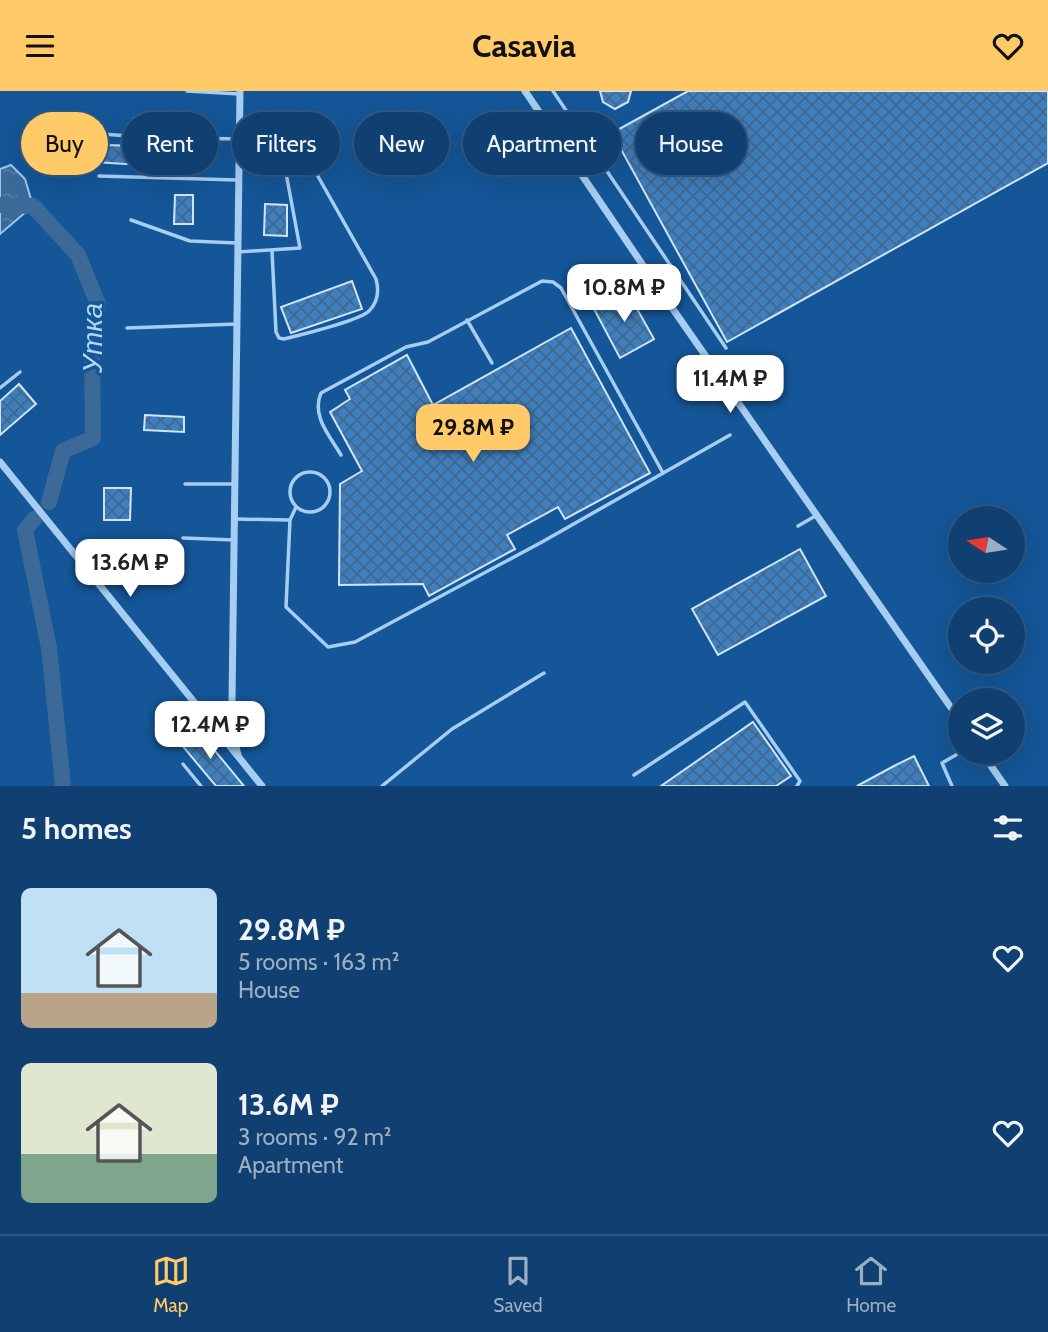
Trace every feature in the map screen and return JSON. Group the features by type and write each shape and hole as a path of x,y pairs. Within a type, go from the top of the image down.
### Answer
{"street":[{"path":"525,91 661,292 948,703"},
{"path":"240,92 240,112"},
{"path":"238,755 232,722 239,175"},
{"path":"0,461 262,786"},
{"path":"990,765 1005,786"}],"lane":[{"path":"187,91 240,92"},
{"path":"553,91 726,348"},
{"path":"108,134 232,139"},
{"path":"131,220 190,241 272,251 300,248 286,173 292,160 306,160 311,164 376,279 379,289 376,298 369,311 328,327 279,338 276,333 272,251"},
{"path":"99,176 239,180"},
{"path":"341,455 318,416 317,403 321,394 406,347 428,342 542,281 553,282 561,288 663,473"},
{"path":"467,320 492,363"},
{"path":"127,328 237,324"},
{"path":"0,388 19,372"},
{"path":"296,507 290,520 286,607 328,647 355,642 542,542 730,435"},
{"path":"308,472 321,475 330,492 326,505 308,513 296,507 289,496 289,489 296,477 308,472"},
{"path":"185,484 236,484"},
{"path":"798,526 818,515"},
{"path":"236,519 290,520"},
{"path":"183,538 234,540"},
{"path":"382,786 452,729 544,673"},
{"path":"634,775 745,702 800,781 797,786"},
{"path":"948,760 942,763 951,786"},
{"path":"183,764 201,786"}],"water":[{"path":"11,165 25,179 33,206 0,234 0,169"}],"building":[{"path":"600,91 631,91 628,102 615,109 603,102"},
{"path":"688,91 1048,91 1048,163 727,342 635,175 747,175 747,112 650,112"},
{"path":"635,120 635,175 621,149 621,128"},
{"path":"108,145 122,145 122,164 108,163"},
{"path":"175,195 193,195 193,224 174,224"},
{"path":"265,204 287,205 287,236 264,235"},
{"path":"352,281 362,309 291,333 281,307"},
{"path":"627,291 654,339 620,358 594,309"},
{"path":"571,328 650,473 565,519 558,507 507,535 515,549 429,596 423,584 339,585 340,484 362,471 330,412 350,399 345,390 407,355 433,405"},
{"path":"19,384 36,404 0,435 0,401"},
{"path":"145,415 184,417 184,432 144,430"},
{"path":"104,488 131,488 130,520 104,520"},
{"path":"800,549 826,596 718,655 692,609"},
{"path":"753,722 791,776 776,786 661,786"},
{"path":"197,729 244,786 216,786 180,743"},
{"path":"914,756 929,786 857,786 894,766"}],"waterway":[{"name":"Утка","path":"0,205 33,206 78,255 98,304 92,355 93,438 63,451 49,502"},
{"name":"Утка","path":"34,519 25,530 49,648 63,786"}]}
